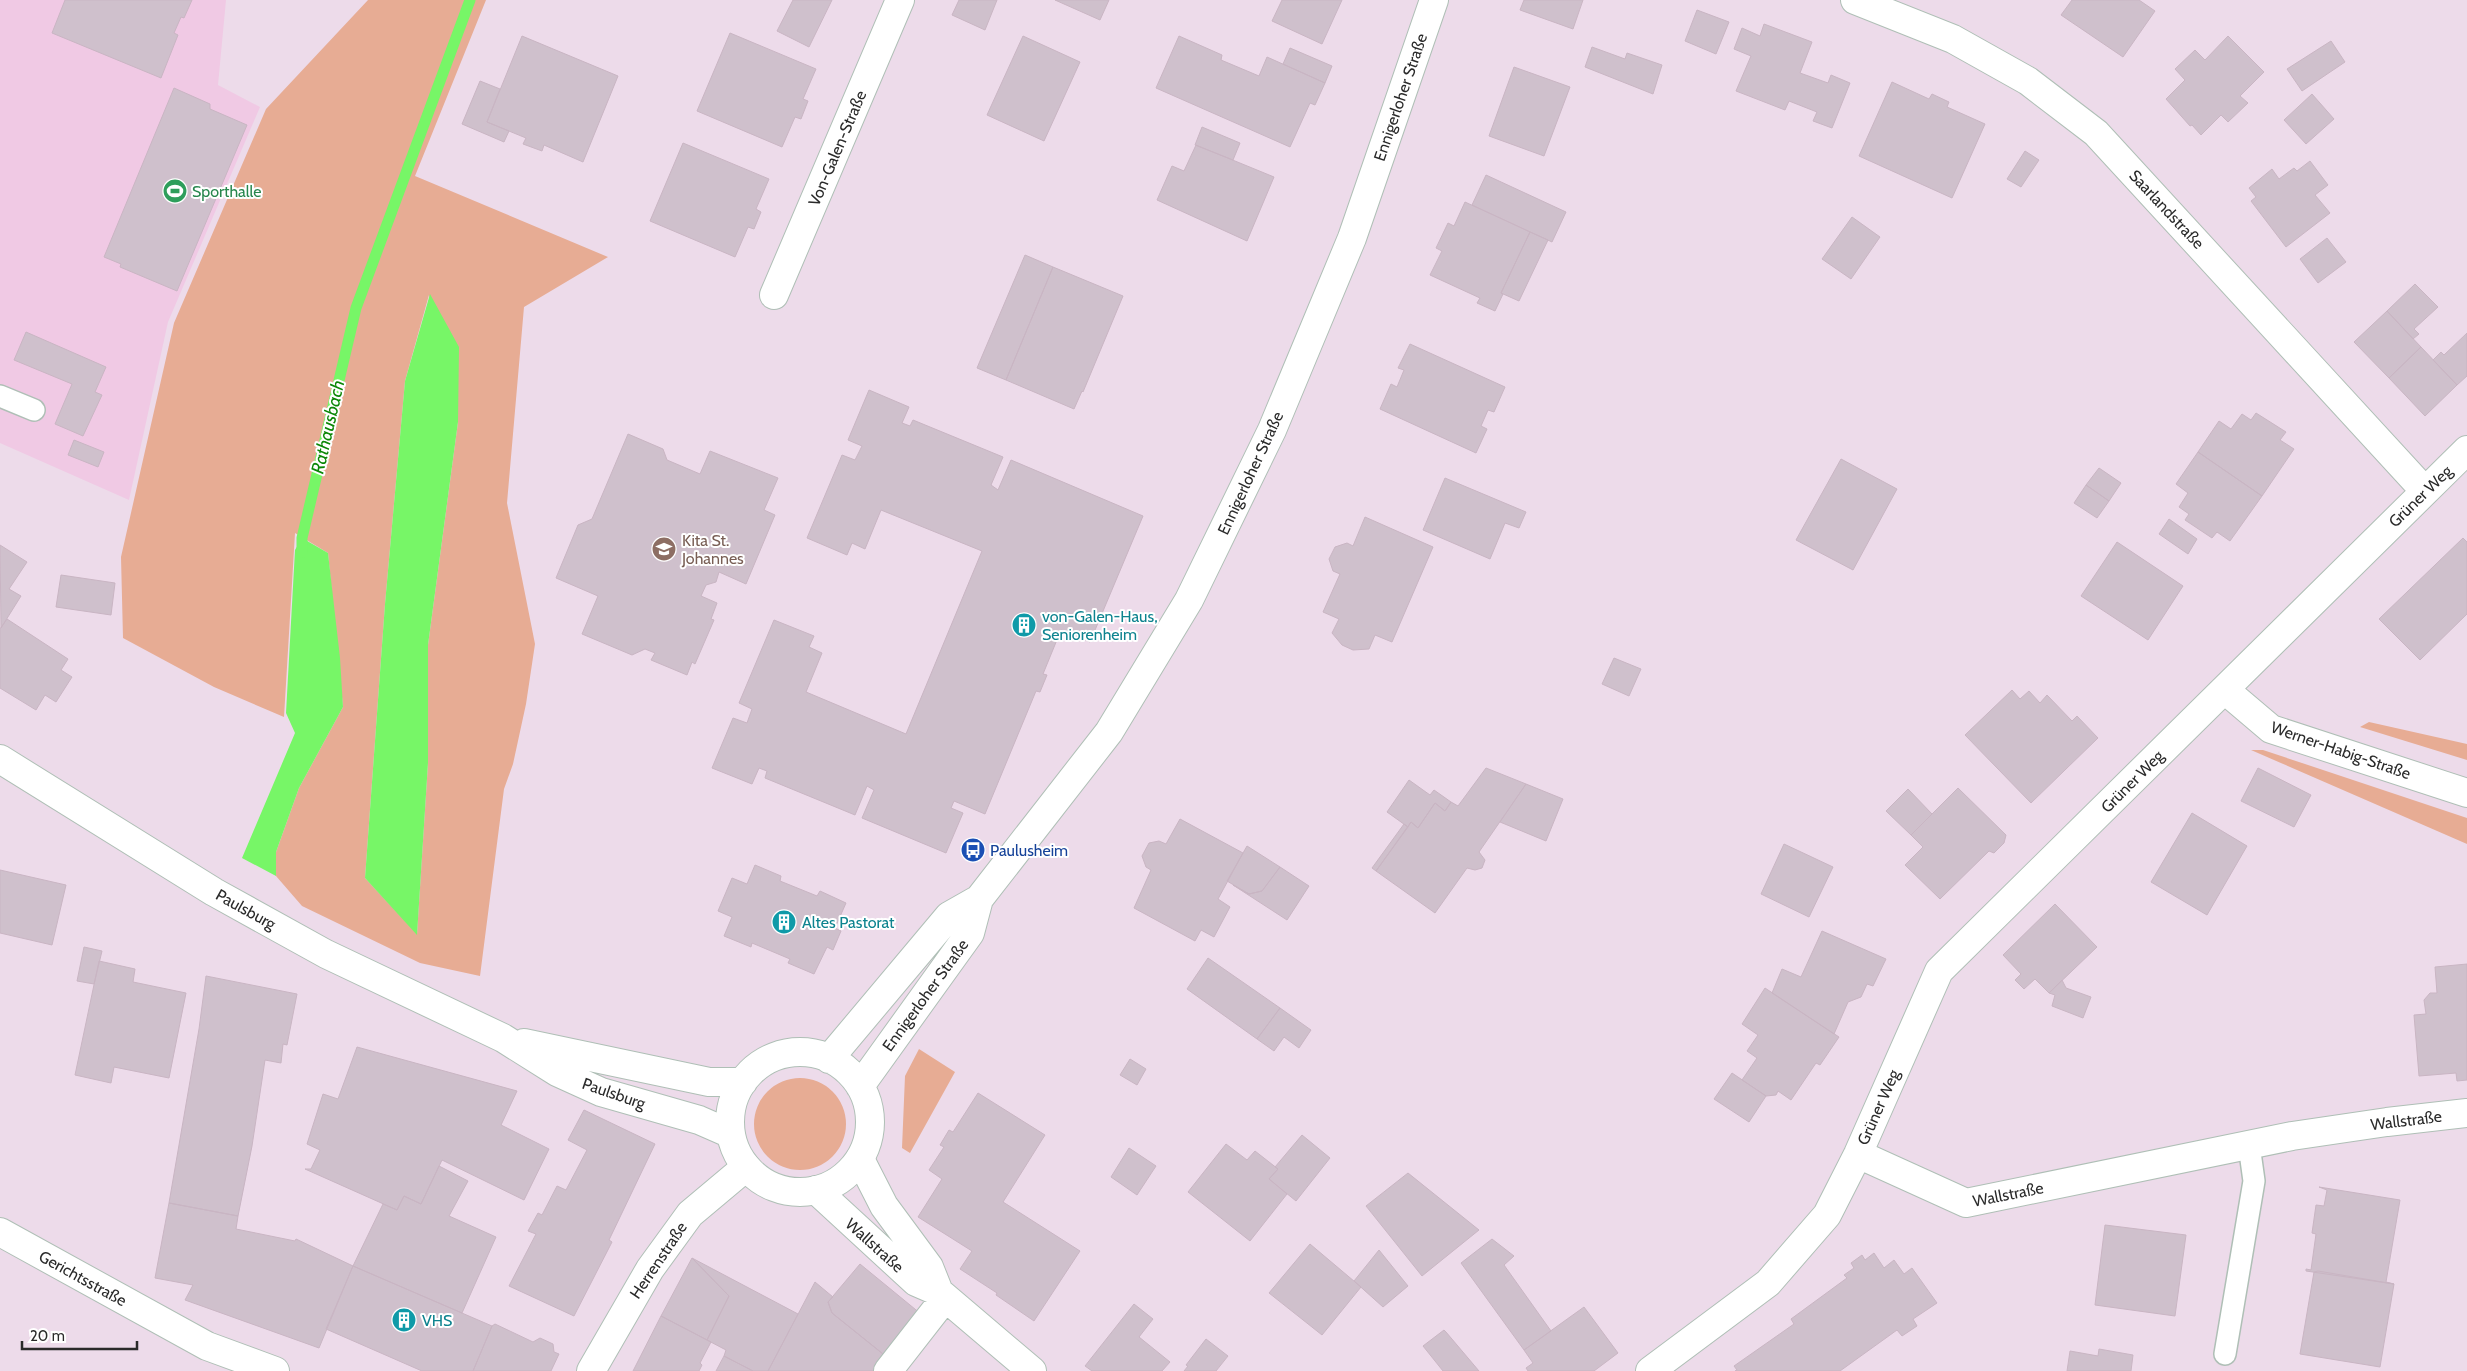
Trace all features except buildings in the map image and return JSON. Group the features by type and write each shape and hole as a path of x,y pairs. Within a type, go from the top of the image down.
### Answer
{"street":[{"name":"Von-Galen-Straße","path":"774,295 900,0"},
{"name":"Ennigerloher Straße","path":"860,1086 970,933 979,900 1109,732 1189,600 1272,430 1352,238 1434,0"},
{"name":"Saarlandstraße","path":"1855,0 1953,39 2028,81 2096,133 2424,490"},
{"name":"Grüner Weg","path":"1858,1154 1939,971 2225,690 2424,490 2467,450"},
{"name":"Werner-Habig-Straße","path":"2225,690 2271,729 2467,793"},
{"name":"Paulsburg","path":"0,759 150,853 248,911 326,954 503,1038 558,1072 601,1092 699,1120 731,1134"},
{"name":"Ennigerloher Straße","path":"829,1059 949,916 979,900"},
{"name":"Paulsburg","path":"503,1038 709,1082 743,1082"},
{"path":"792,1053 811,1053 829,1059 847,1070 860,1086 868,1104 870,1123 868,1141 860,1159 848,1173 833,1184 816,1190 796,1192 777,1189 760,1179 746,1167 736,1151 731,1134 731,1116 735,1098 743,1082 756,1068 773,1058 792,1053"},
{"name":"Wallstraße","path":"1858,1154 1966,1203 2249,1145 2387,1122 2467,1113"},
{"path":"1650,1371 1768,1283 1827,1215 1858,1154"},
{"name":"Wallstraße","path":"860,1159 884,1206 929,1267 942,1295"},
{"name":"Herrenstraße","path":"591,1371 650,1269 690,1214 746,1167"},
{"name":"Wallstraße","path":"816,1190 916,1282 942,1295 1032,1371"},
{"name":"Gerichtsstraße","path":"0,1232 207,1346 275,1371"},
{"path":"888,1371 942,1295"}],"lane":[{"path":"0,396 34,410"},
{"path":"2225,1354 2254,1181 2249,1145"}],"shaded area":[{"path":"0,0 226,0 218,85 260,107 168,322 129,500 0,443"},
{"path":"368,0 486,0 415,176 608,257 524,307 507,503 535,644 526,704 513,764 504,789 480,976 420,963 302,906 276,876 276,852 299,788 343,707 328,553 295,533 284,717 214,687 123,638 121,557 174,323 266,109","holes":["429,295 458,422 428,645 428,763 417,934 365,878 385,604 405,381"]},
{"path":"430,294 459,347 458,422 428,645 428,763 417,935 365,878 385,604 405,381"},
{"path":"302,538 328,553 340,658 343,707 299,788 276,852 276,876 242,858 295,733 286,713 295,550"},
{"path":"2369,722 2467,744 2467,760 2360,727"},
{"path":"2251,750 2263,750 2467,818 2467,844"},
{"path":"919,1049 955,1072 910,1153 902,1148 905,1076"},
{"path":"800,1078 817,1082 832,1092 842,1107 846,1124 842,1141 832,1156 817,1166 800,1170 783,1166 768,1156 758,1141 754,1124 758,1107 768,1092 783,1082"}],"waterway":[{"name":"Rathausbach","path":"302,552 302,538 356,308 470,0"}],"place":[{"name":"Sporthalle","path":"175,191"},
{"name":"Kita St. Johannes","path":"664,549"},
{"name":"von-Galen-Haus, Seniorenheim","path":"1024,625"},
{"name":"Paulusheim","path":"973,850"},
{"name":"Altes Pastorat","path":"784,922"},
{"name":"VHS","path":"404,1320"}]}
